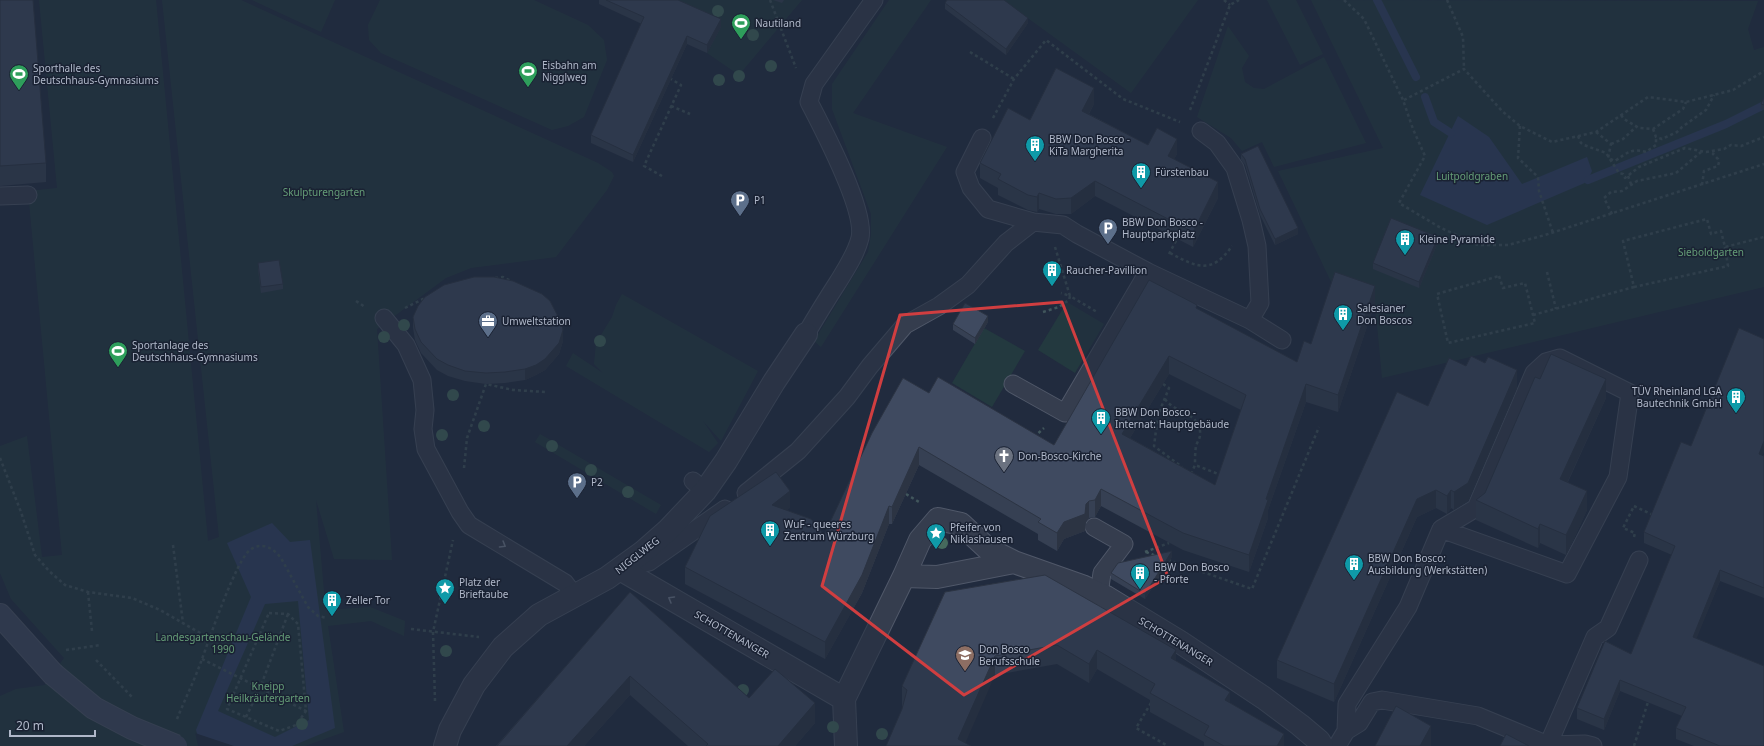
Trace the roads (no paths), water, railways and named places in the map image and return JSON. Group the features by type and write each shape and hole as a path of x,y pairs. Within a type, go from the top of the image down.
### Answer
{"street":[{"name":"NIGGLWEG","path":"448,741 474,685 503,647 570,589 607,578 668,530 699,486 726,461 774,382 806,334"},
{"name":"SCHOTTENANGER","path":"846,746 844,699 920,540 938,519 961,524 988,549 1014,562 1082,586 1099,594 1180,642 1264,698 1300,725 1319,741 1322,746"},
{"name":"SCHOTTENANGER","path":"904,576 937,576 1014,562"},
{"name":"SCHOTTENANGER","path":"620,569 844,699"},
{"path":"0,615 53,674 94,708 132,728 176,746"}],"lane":[{"path":"806,334 852,257 860,238 858,216 852,198 831,143 809,102 814,84 874,0"},
{"path":"1201,131 1217,143 1235,168 1257,246 1260,303 1250,320"},
{"path":"982,138 965,172 971,188 988,209 1033,222 1063,225 1148,272 1250,320 1282,340"},
{"path":"0,196 28,195"},
{"path":"620,569 650,562 708,522 782,465 798,451 847,397 870,366 905,325 939,306 968,285 1006,243 1033,222"},
{"path":"1013,384 1065,412 1148,272"},
{"path":"384,318 406,345 422,380 425,410 423,429 426,449 464,518 570,589"},
{"path":"1346,731 1347,704 1408,607 1441,530 1476,508 1534,373 1546,362 1560,358 1630,394 1618,477 1610,496 1567,574 1441,530"},
{"path":"1094,527 1124,544 1102,572 1099,594"},
{"path":"1548,745 1595,637 1608,628 1640,560"},
{"path":"1337,746 1346,731 1359,723 1372,702 1382,700 1478,716 1548,745 1585,744 1593,746"}],"water":[{"path":"1458,116 1489,137 1522,184 1587,157 1592,171 1587,182 1487,225 1420,195"},
{"path":"272,523 290,542 310,540 335,728 292,746 201,746 196,730 251,597 227,543","holes":["298,601 309,720 275,737 218,711 265,604"]}],"waterway":[{"path":"1377,0 1416,77"},
{"path":"1425,97 1434,122 1451,133"},
{"path":"1588,180 1726,124 1764,105"}],"place":[{"name":"Nautiland","path":"741,40"},
{"name":"Eisbahn am Nigglweg","path":"528,88"},
{"name":"Sporthalle des Deutschhaus-Gymnasiums","path":"19,91"},
{"name":"BBW Don Bosco - KiTa Margherita","path":"1035,162"},
{"name":"Fürstenbau","path":"1141,189"},
{"name":"P1","path":"740,217"},
{"name":"BBW Don Bosco - Hauptparkplatz","path":"1108,245"},
{"name":"Kleine Pyramide","path":"1405,256"},
{"name":"Raucher-Pavillion","path":"1052,287"},
{"name":"Salesianer Don Boscos","path":"1343,331"},
{"name":"Umweltstation","path":"488,338"},
{"name":"Sportanlage des Deutschhaus-Gymnasiums","path":"118,368"},
{"name":"TÜV Rheinland LGA Bautechnik GmbH","path":"1736,414"},
{"name":"BBW Don Bosco - Internat: Hauptgebäude","path":"1101,435"},
{"name":"Don-Bosco-Kirche","path":"1004,473"},
{"name":"P2","path":"577,499"},
{"name":"WuF - queeres Zentrum Würzburg","path":"770,547"},
{"name":"Pfeifer von Niklashausen","path":"936,550"},
{"name":"BBW Don Bosco: Ausbildung (Werkstätten)","path":"1354,581"},
{"name":"BBW Don Bosco - Pforte","path":"1140,590"},
{"name":"Platz der Brieftaube","path":"445,605"},
{"name":"Zeller Tor","path":"332,617"},
{"name":"Don Bosco Berufsschule","path":"965,672"}],"park label":[{"name":"Luitpoldgraben","path":"1472,176"},
{"name":"Skulpturengarten","path":"324,192"},
{"name":"Sieboldgarten","path":"1711,252"},
{"name":"Landesgartenschau-Gelände 1990","path":"223,642"},
{"name":"Kneipp Heilkräutergarten","path":"268,692"}]}
